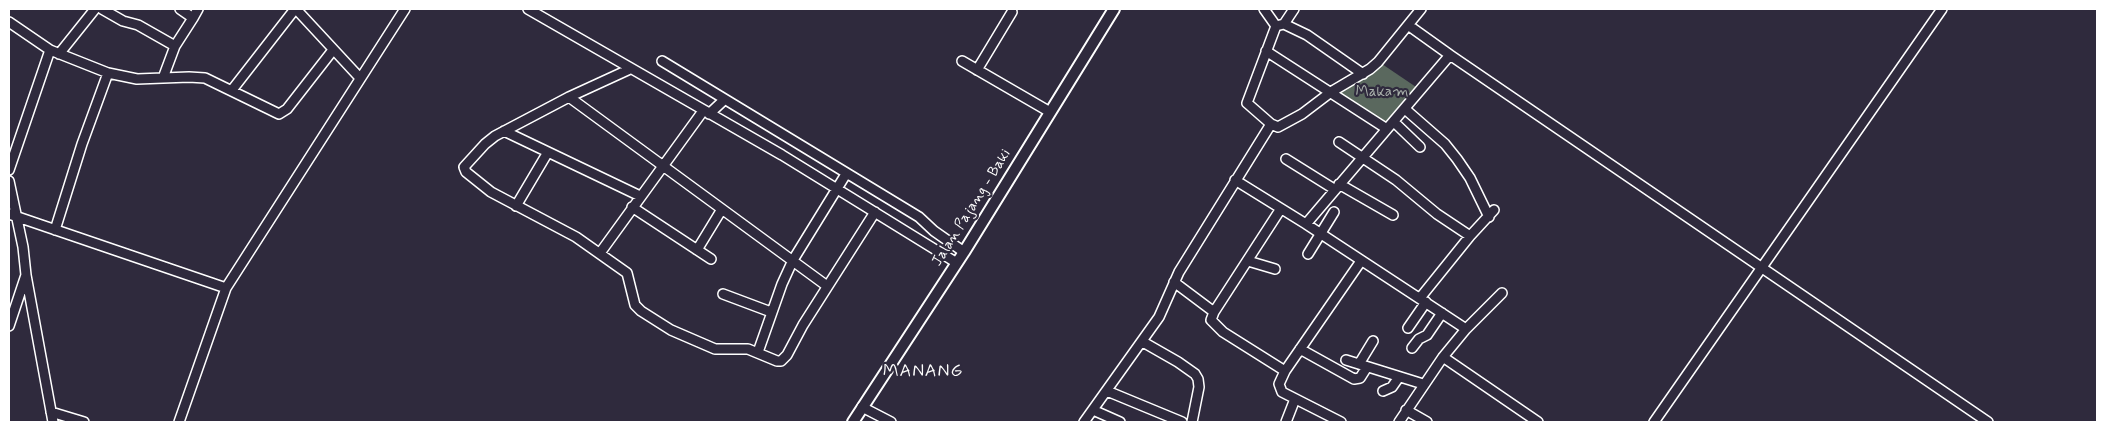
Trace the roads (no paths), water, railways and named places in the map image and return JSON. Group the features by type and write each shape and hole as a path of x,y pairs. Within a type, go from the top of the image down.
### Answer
{"main road":[{"name":"Jalan Pajang - Baki","path":"853,422 964,252 1114,9"}],"street":[{"path":"102,9 123,21 144,28 175,46"},
{"path":"180,9 193,18"},
{"path":"163,78 175,46 198,9"},
{"path":"232,90 296,9 360,78"},
{"path":"179,422 226,288 405,9"},
{"path":"528,9 837,188 957,263"},
{"path":"1264,9 1280,25 1307,35 1363,74"},
{"path":"1294,9 1280,25 1266,51 1247,103 1271,124 1281,126 1302,114 1331,92 1363,74 1378,62 1421,9"},
{"path":"1654,422 1942,9"},
{"path":"9,170 55,52 89,10"},
{"path":"977,70 1012,12"},
{"path":"9,22 55,52 108,73 138,79 205,78 275,113 282,113 333,50"},
{"path":"1408,25 1760,268 1988,422"},
{"path":"1266,51 1387,129"},
{"path":"1306,224 1450,55"},
{"path":"662,61 919,217 934,231 964,252"},
{"path":"962,61 1050,112"},
{"path":"630,68 504,131 485,144 464,167 466,172 491,192 576,237 627,273 635,305 671,330 715,349 748,349 781,361 787,355 803,325 875,212"},
{"path":"55,230 82,144 108,73"},
{"path":"569,97 827,286"},
{"path":"600,253 662,165 706,112 724,100"},
{"path":"1405,109 1445,144 1470,178 1492,214 1470,236 1423,300 1408,328"},
{"path":"1394,122 1420,147"},
{"path":"1084,422 1143,342 1163,310 1174,282 1271,124"},
{"path":"504,131 640,196"},
{"path":"1339,142 1396,180 1437,214 1470,236"},
{"path":"516,206 548,152"},
{"path":"1286,159 1336,187 1393,215"},
{"path":"758,352 771,312 792,260 846,174"},
{"path":"1235,180 1280,210 1306,224 1466,329"},
{"path":"9,181 12,215 23,247 26,275 53,422"},
{"path":"632,207 711,259"},
{"path":"696,250 722,209"},
{"path":"1280,210 1214,312 1211,320 1217,327 1285,372"},
{"path":"1308,254 1334,212"},
{"path":"12,215 226,288"},
{"path":"1248,261 1275,269"},
{"path":"1341,422 1282,392 1279,388 1285,372 1361,261"},
{"path":"9,326 26,275"},
{"path":"1174,282 1214,312"},
{"path":"1399,422 1443,357 1466,329 1502,293"},
{"path":"723,294 771,312"},
{"path":"1412,348 1417,341 1427,335 1442,313"},
{"path":"1300,349 1354,379 1360,378 1373,341"},
{"path":"1143,342 1195,374 1199,387 1192,422"},
{"path":"1443,357 1538,422"},
{"path":"1346,360 1423,384"},
{"path":"1383,391 1392,388 1399,377"},
{"path":"1107,391 1182,422"},
{"path":"1286,422 1295,399"},
{"path":"862,408 891,422"},
{"path":"1093,410 1120,422"},
{"path":"1406,410 1426,422"},
{"path":"51,412 84,422"}],"district":[{"name":"MANANG","path":"923,372"}],"park label":[{"name":"Makam","path":"1382,93"}]}
